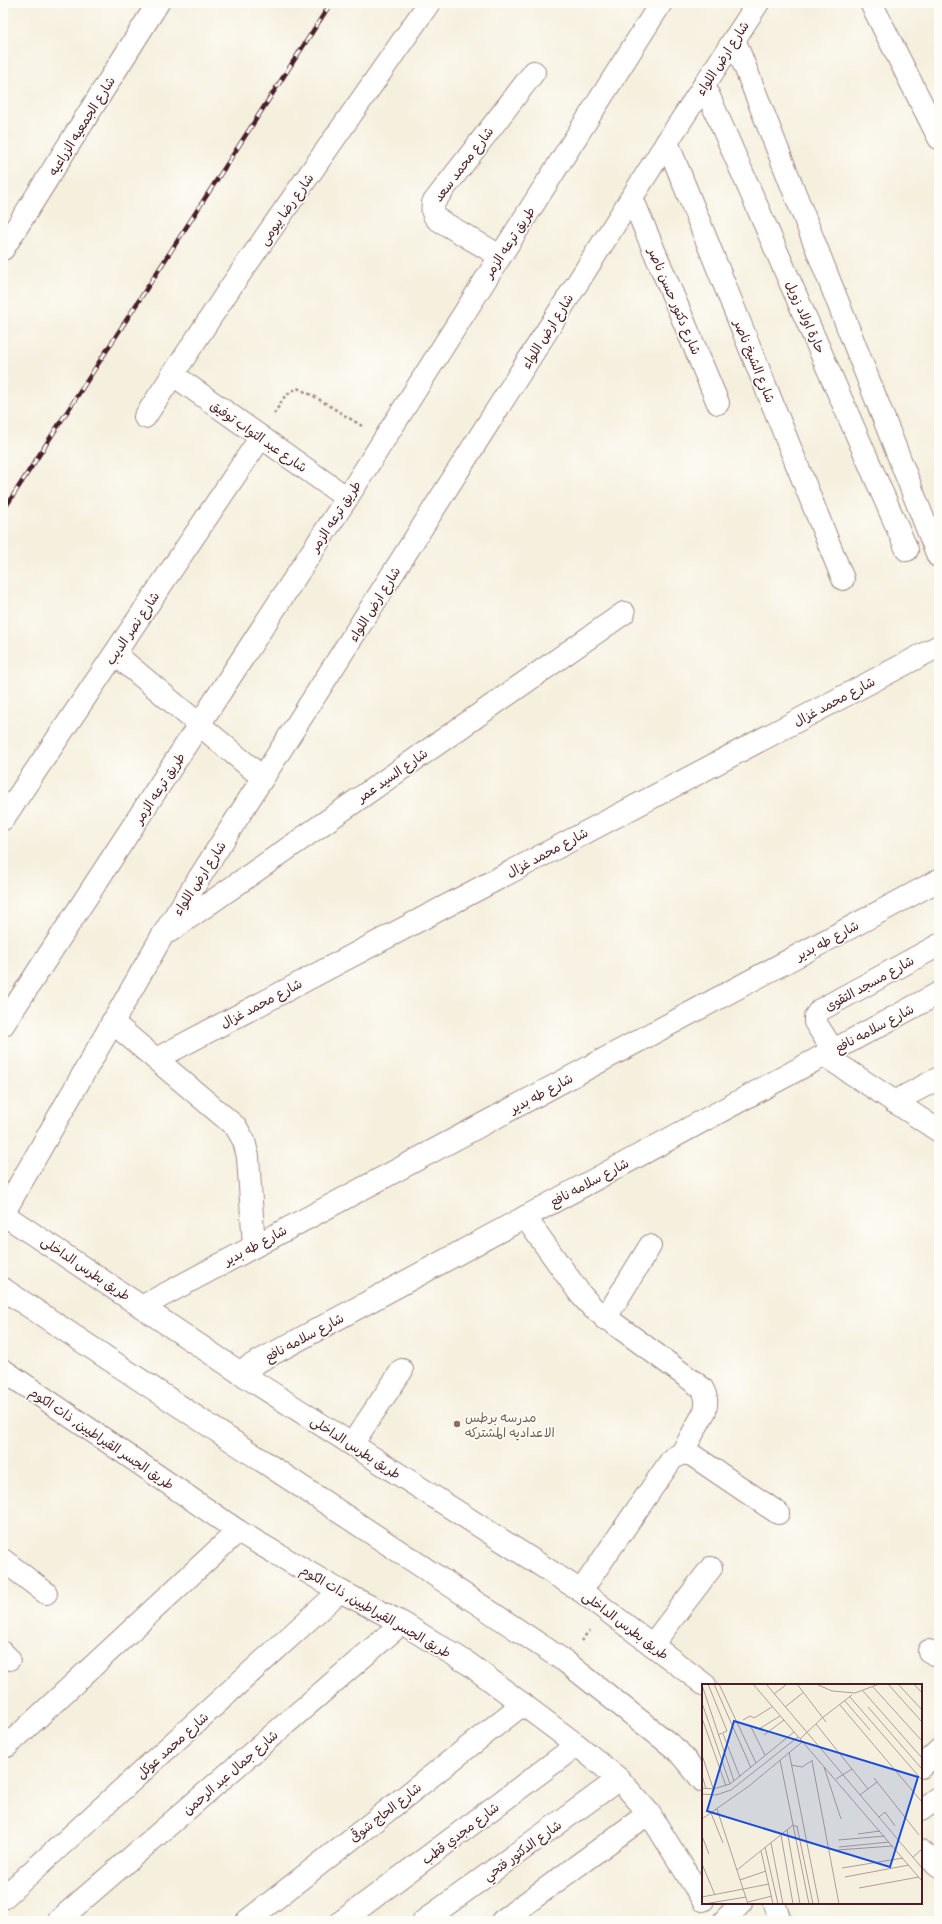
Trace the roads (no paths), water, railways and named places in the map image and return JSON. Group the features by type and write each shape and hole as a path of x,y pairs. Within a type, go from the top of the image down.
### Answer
{"street":[{"name":"شارع الجمعيه الزراعيه","path":"3,248 158,3"},
{"name":"شارع رضا بيومى","path":"145,417 172,374 429,3"},
{"name":"طريق ترعه الزمر","path":"3,1025 347,498 661,3"},
{"name":"شارع ارض اللواء","path":"3,1214 161,938 667,142 758,3"},
{"path":"871,3 939,138"},
{"path":"734,39 938,556"},
{"name":"شارع محمد سعد","path":"500,256 437,219 433,215 433,203 534,72"},
{"name":"حارة اولاد زويل","path":"704,85 907,550"},
{"name":"شارع الشيخ ناصر","path":"667,142 843,579"},
{"name":"شارع دكتور حسن ناصر","path":"632,198 718,403"},
{"name":"شارع عبد التواب توفيق","path":"172,374 347,498"},
{"name":"شارع نصر الديب","path":"3,819 261,437"},
{"name":"شارع السيد عمر","path":"161,938 624,613"},
{"name":"شارع محمد غزال","path":"156,1059 939,646"},
{"path":"115,654 263,778"},
{"name":"شارع طه بدير","path":"143,1306 939,880"},
{"name":"شارع مسجد التقوى","path":"828,1053 815,1022 815,1017 820,1010 939,945"},
{"name":"شارع سلامه نافع","path":"239,1372 939,994"},
{"path":"112,1022 236,1127 244,1141 248,1157 254,1246"},
{"path":"828,1053 894,1102 939,1131"},
{"path":"894,1102 939,1078"},
{"name":"طريق بطرس الداخلى","path":"3,1214 143,1306 239,1372 581,1591 704,1684"},
{"path":"525,1217 581,1295 606,1318 702,1388 706,1396 707,1404 705,1411 682,1453 672,1459 581,1591"},
{"path":"606,1318 650,1246"},
{"path":"3,1289 566,1662 677,1750 702,1780"},
{"name":"طريق الجسر القيراطيين, ذات الكوم","path":"3,1370 238,1531 340,1591 402,1623 469,1664 523,1704 619,1779 649,1812 702,1898"},
{"path":"352,1444 402,1370"},
{"path":"682,1453 692,1456 778,1514"},
{"path":"7,1746 238,1531"},
{"path":"3,1560 46,1592"},
{"path":"652,1645 711,1568"},
{"name":"شارع محمد عوكل","path":"3,1898 340,1591"},
{"name":"شارع جمال عبد الرحمن","path":"58,1921 402,1623"},
{"name":"شارع الحاج شوقى","path":"247,1921 523,1704"},
{"name":"شارع مجدي قطب","path":"342,1921 577,1745"},
{"path":"922,1766 939,1750"},
{"name":"شارع الدكتور فتحي","path":"424,1921 619,1779"},
{"path":"922,1809 939,1798"},
{"path":"502,1921 649,1812"},
{"path":"922,1852 939,1866"},
{"path":"706,1904 715,1921"},
{"path":"724,1921 740,1904"},
{"path":"774,1904 780,1921"}],"railway":[{"path":"3,511 331,3"}],"place":[{"name":"مدرسه برطس الاعداديه المشتركه","path":"457,1424"}]}
